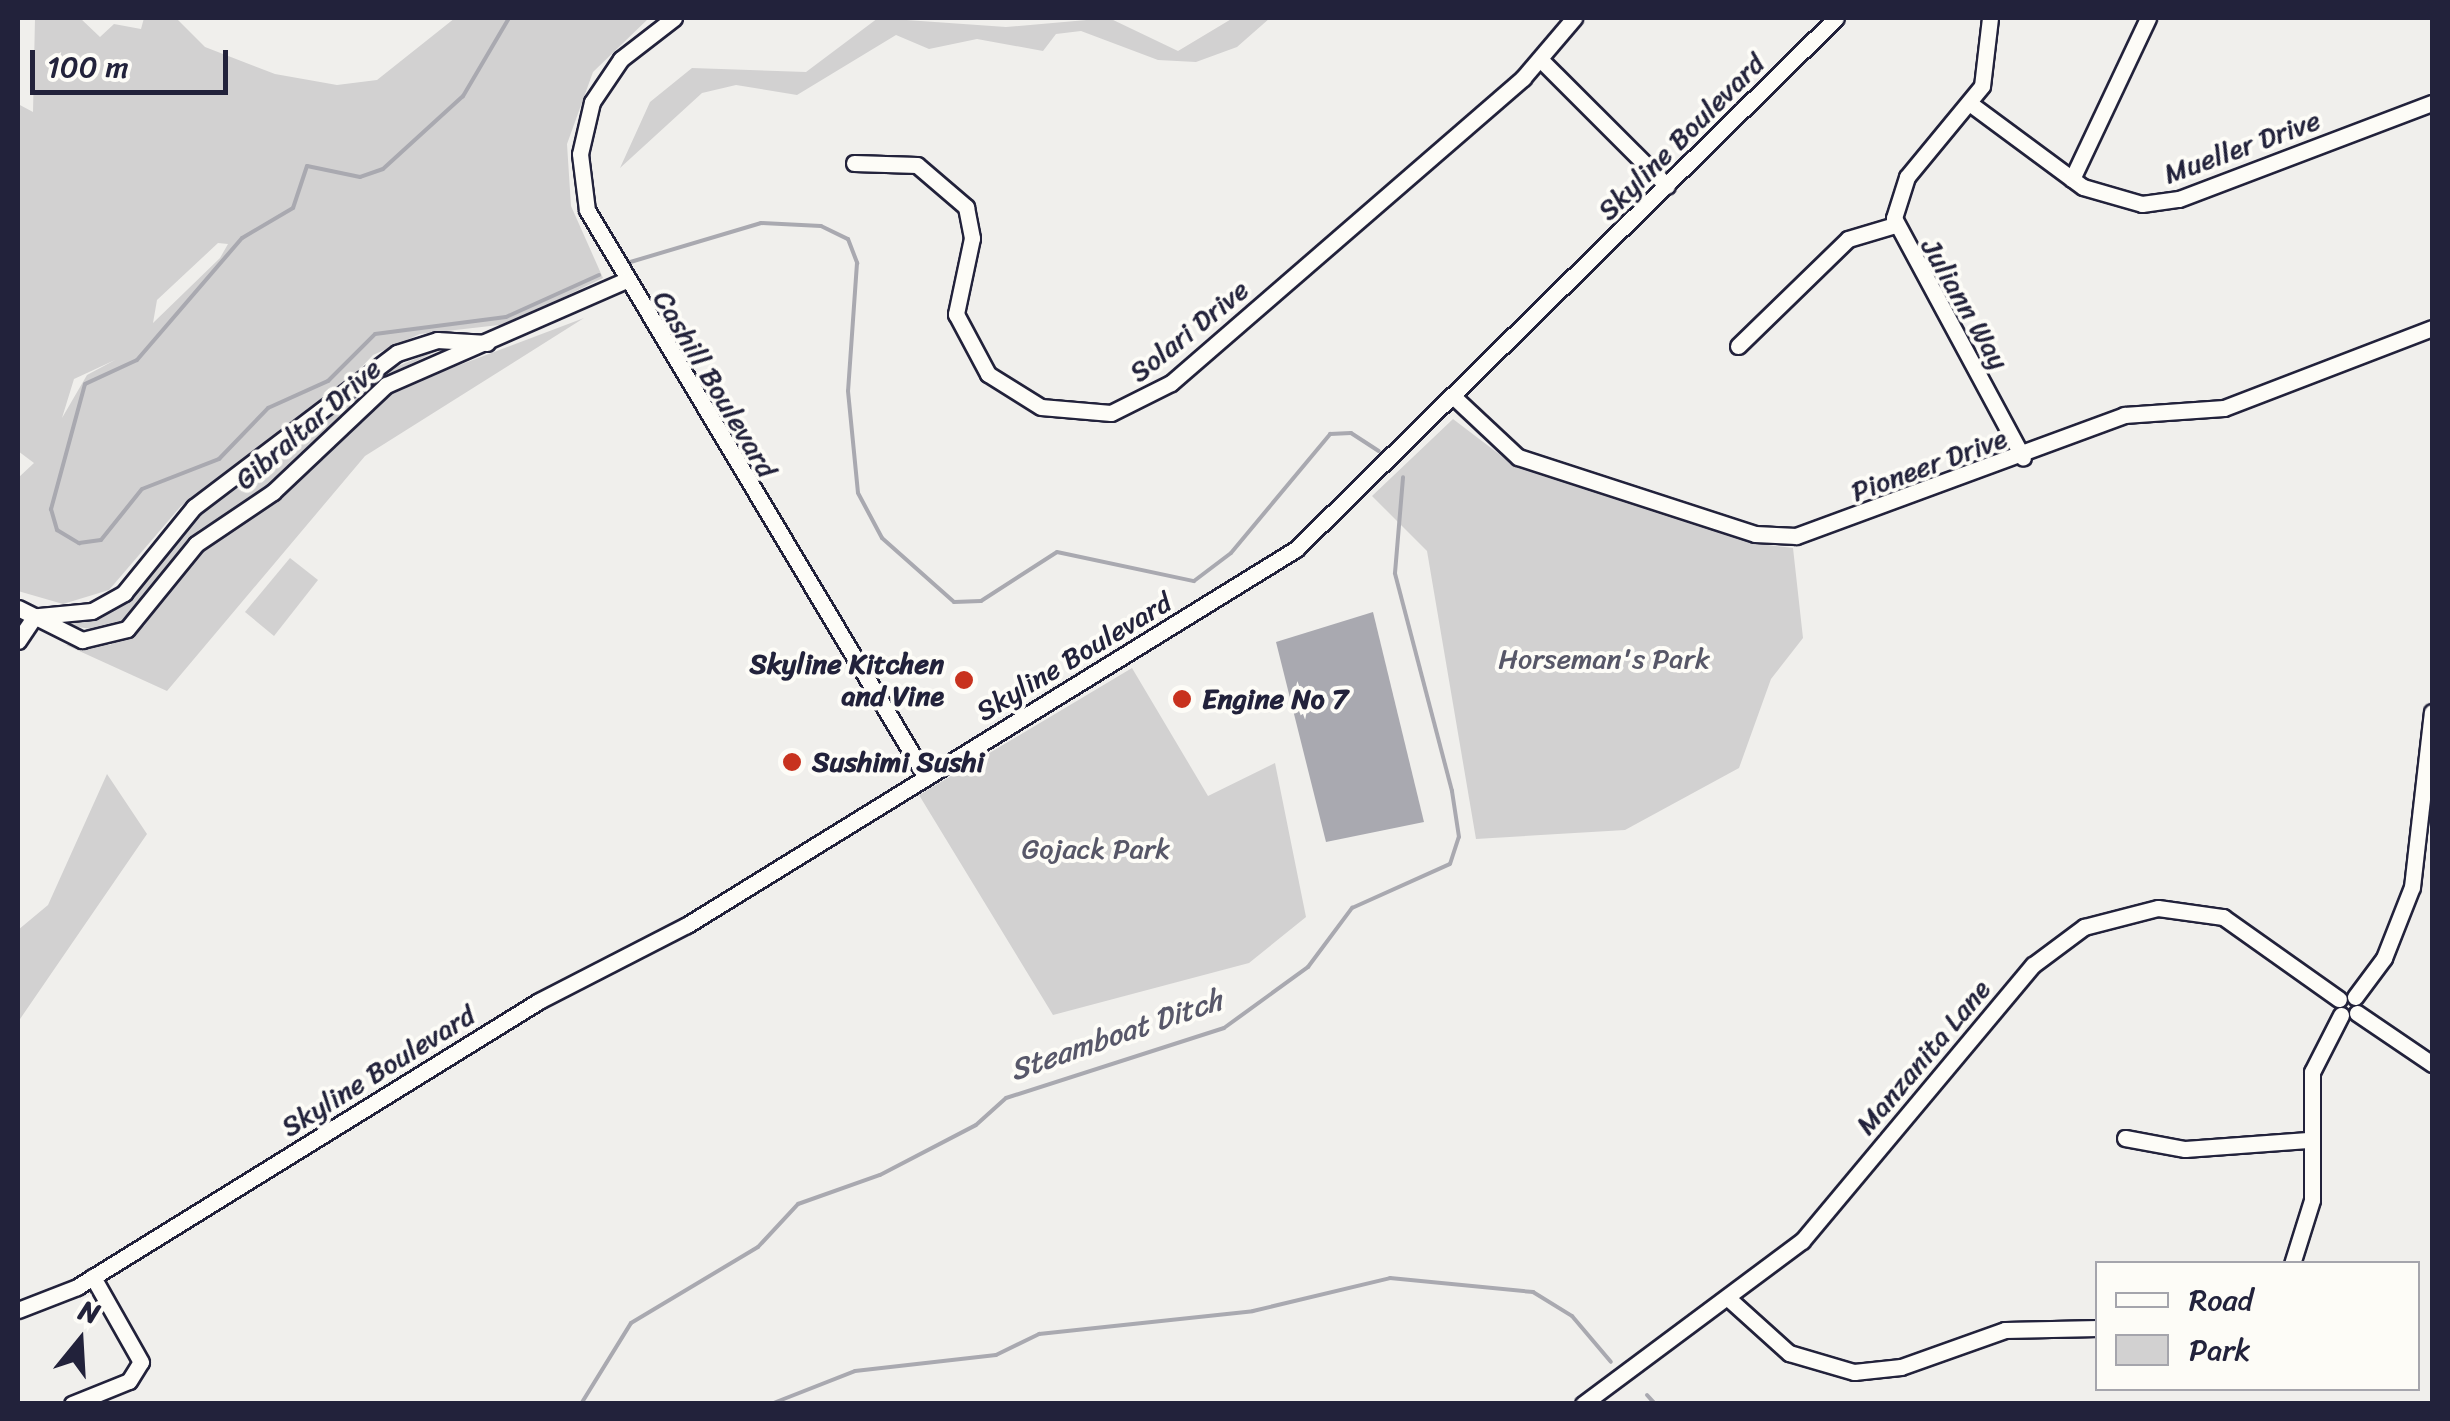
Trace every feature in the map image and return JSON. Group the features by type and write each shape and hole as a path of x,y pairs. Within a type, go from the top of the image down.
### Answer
{"street":[{"name":"Cashill Boulevard","path":"674,18 611,71 582,140 587,210 624,281 926,777"},
{"name":"Solari Drive","path":"854,163 917,165 966,208 972,238 956,314 988,374 1041,408 1112,413 1171,383 1541,60 1574,18"},
{"name":"Skyline Boulevard","path":"18,1310 93,1277 539,1001 678,930 1283,558 1456,399 1836,18"},
{"name":"Juliann Way","path":"1990,18 1988,66 1972,105 1907,177 1895,225 2023,458"},
{"path":"2072,180 2148,18"},
{"path":"1541,60 1667,186"},
{"name":"Mueller Drive","path":"1972,105 2072,180 2120,201 2179,200 2432,103"},
{"path":"1738,346 1848,238 1895,225"},
{"name":"Gibraltar Drive","path":"18,608 82,640 128,629 196,544 273,492 386,385 624,281"},
{"name":"Pioneer Drive","path":"1456,399 1518,457 1776,536 1814,532 2023,458 2140,411 2224,408 2432,328"},
{"name":"Gibraltar Drive","path":"35,616 92,611 124,593 194,507 397,353 438,340 487,343"},
{"path":"18,641 35,616"},
{"path":"2293,1261 2312,1200 2308,1140 2312,1072 2408,901 2432,712"},
{"name":"Manzanita Lane","path":"1583,1404 1802,1241 2033,965 2084,927 2137,910 2203,912 2263,937 2348,1006 2432,1064"},
{"path":"2125,1138 2185,1149 2308,1140"},
{"path":"72,1404 129,1380 140,1362 93,1277"},
{"path":"1729,1299 1789,1353 1854,1372 1900,1367 2006,1330 2095,1328"}],"green space":[{"path":"35,18 80,18 100,37 114,24 141,29 144,18 176,18 205,47 275,74 337,85 377,80 455,18 649,18 593,72 567,144 571,206 603,278 508,324 420,334 373,355 337,393 181,506 109,590 63,604 18,591 18,478 34,463 18,451 18,104 33,112","holes":["218,243 228,244 220,258 153,323 157,300","115,360 87,375 62,418 74,379"]},
{"path":"878,18 1006,27 1109,18 1178,51 1233,18 1270,18 1237,47 1196,62 1158,60 1081,31 1056,34 1043,51 977,39 929,49 896,35 797,95 736,85 702,93 620,168 650,102 692,68 806,72"},
{"path":"584,318 365,456 167,691 66,645 110,645 144,626 200,549 385,393"},
{"path":"449,345 382,378 258,494 199,530 130,618 108,631 62,625 111,610 189,521 374,376"},
{"name":"Horseman's Park","path":"1453,419 1516,467 1752,543 1793,548 1803,638 1771,679 1739,768 1625,830 1476,839 1427,551 1372,496"},
{"path":"290,558 318,580 274,636 245,612"},
{"name":"Gojack Park","path":"1132,668 1208,796 1275,763 1306,917 1249,963 1053,1015 919,795"},
{"path":"107,774 147,834 18,1022 18,930 48,905"}],"shaded area":[{"path":"1373,612 1424,822 1326,842 1276,642"}],"waterway":[{"name":"Steamboat Ditch","path":"509,18 463,96 383,169 360,177 307,166 293,208 242,238 137,360 85,384 51,509 57,530 79,543 101,540 142,489 219,459 268,408 328,381 375,334 506,317 599,275"},
{"name":"Steamboat Ditch","path":"627,263 761,223 821,226 848,239 857,263 848,391 858,493 882,538 954,602 981,601 1057,552 1194,581 1231,553 1330,434 1351,433 1379,451"},
{"name":"Steamboat Ditch","path":"581,1404 631,1323 758,1247 798,1204 880,1175 976,1125 1006,1098 1224,1028 1308,967 1352,908 1450,864 1459,837 1452,791 1395,573 1403,477"},
{"name":"Steamboat Ditch","path":"771,1404 855,1371 996,1355 1039,1334 1253,1311 1390,1278 1533,1292 1572,1316 1611,1362"},
{"name":"Steamboat Ditch","path":"1647,1395 1655,1404"}],"place":[{"name":"Skyline Kitchen and Vine","path":"964,680"},
{"name":"Engine No 7","path":"1182,699"},
{"name":"Sushimi Sushi","path":"792,762"}]}
